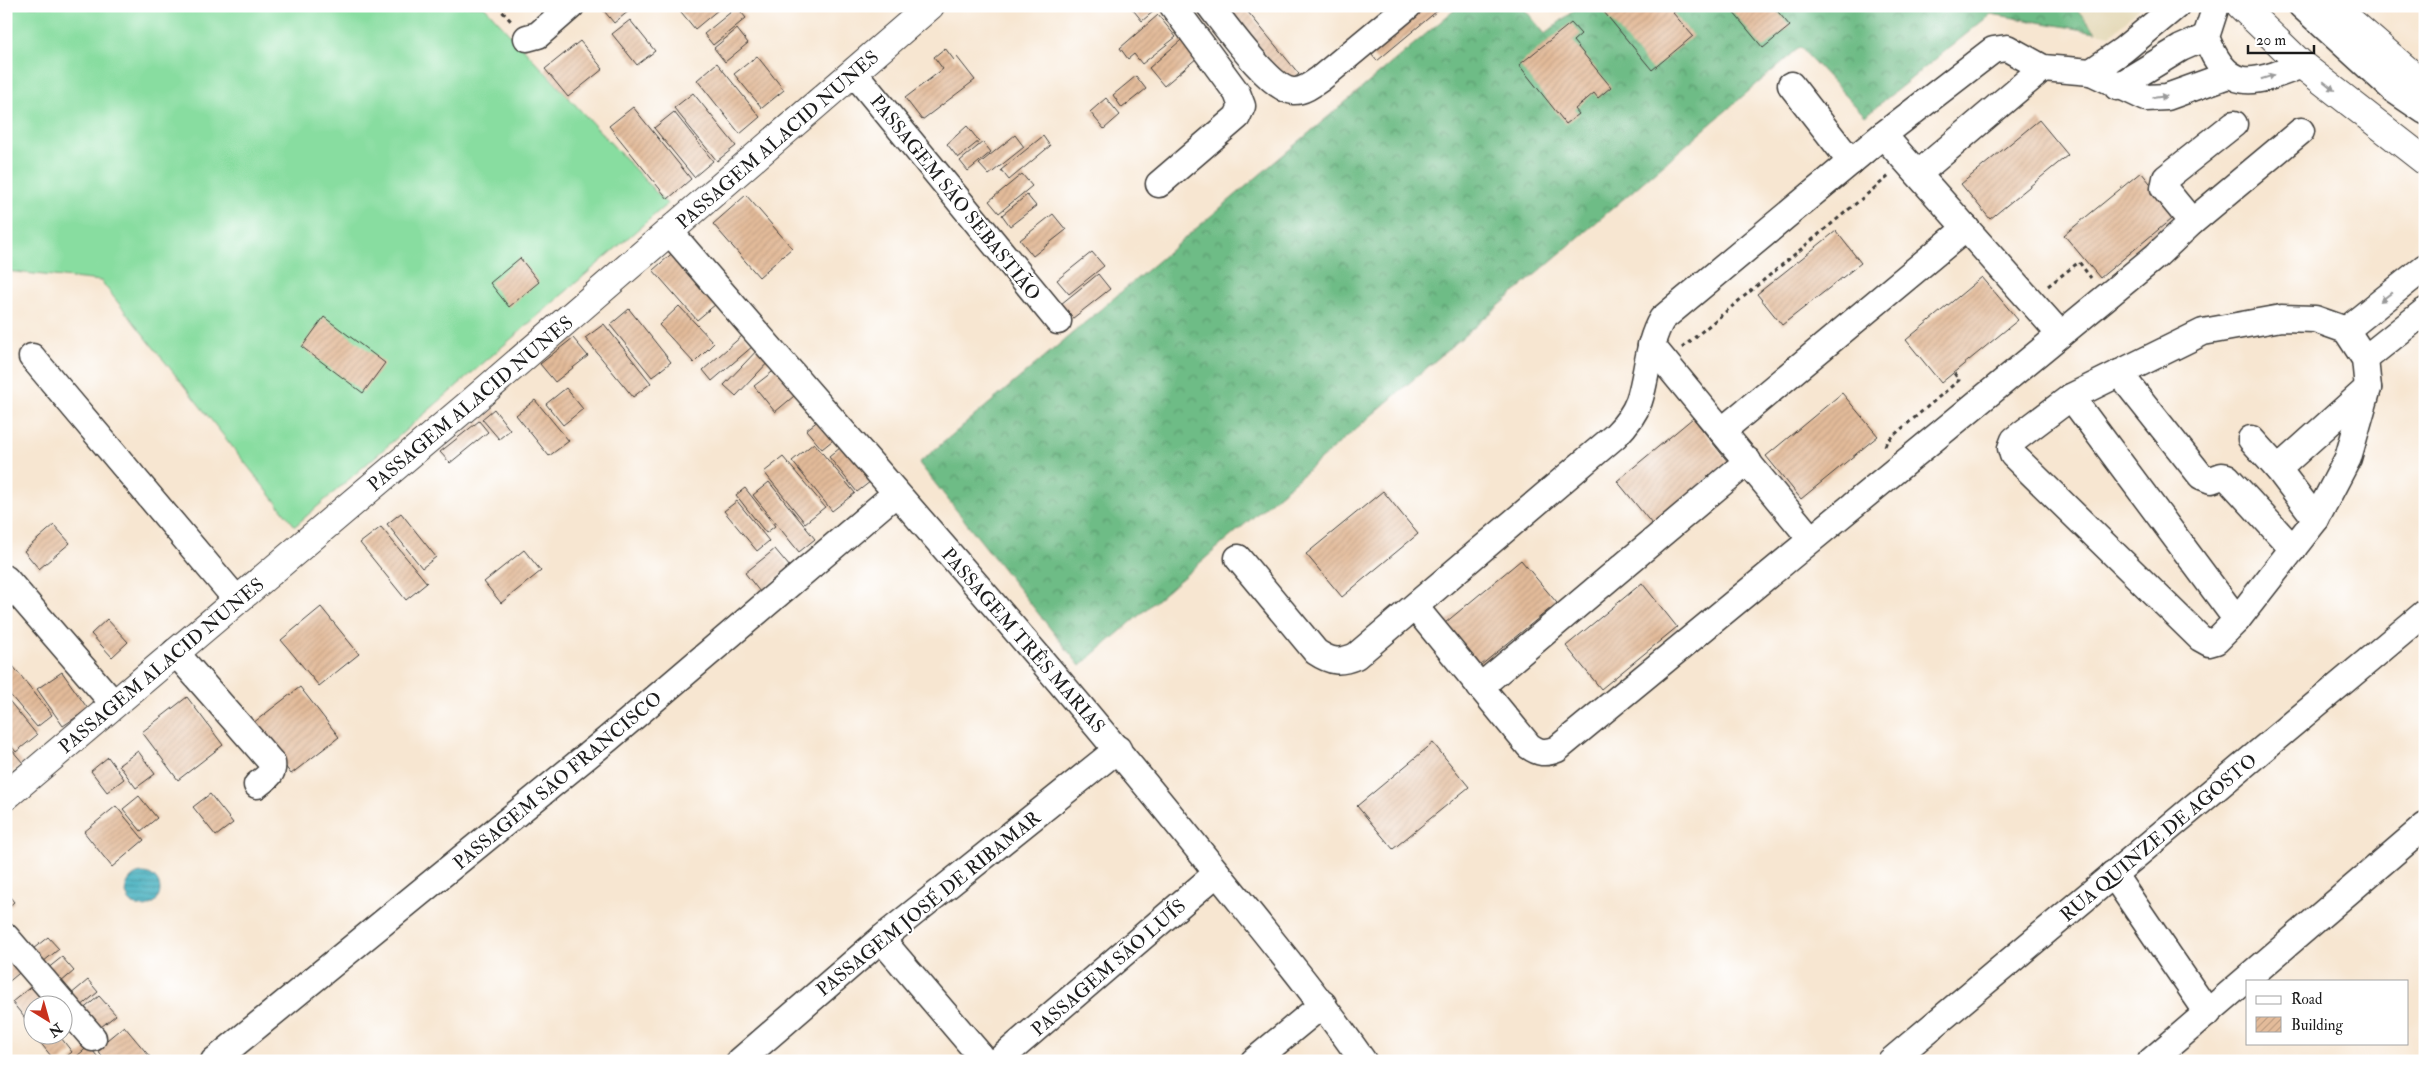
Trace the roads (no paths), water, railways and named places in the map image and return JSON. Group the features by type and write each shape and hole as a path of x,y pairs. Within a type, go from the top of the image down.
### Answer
{"main road":[{"name":"PASSAGEM ALACID NUNES","path":"6,796 855,74 930,6"},
{"path":"2241,6 2302,65 2425,161"},
{"path":"2333,6 2425,86"}],"street":[{"path":"527,38 538,35 571,6"},
{"path":"1159,184 1237,116 1242,106 1237,93 1173,6"},
{"path":"1210,6 1271,79 1283,90 1295,92 1309,87 1320,79 1408,6"},
{"path":"2091,72 2123,50 2176,6"},
{"path":"2216,6 2206,37 2213,57 2228,75 2250,81 2258,80 2302,65"},
{"path":"2302,6 2394,90 2425,111"},
{"path":"2117,86 2181,48 2206,37"},
{"path":"1238,558 1316,652 1328,660 1342,661 1356,656 1615,436 1628,422 1638,401 1654,332 1662,319 1883,135 1993,50 2008,48 2043,68 2091,72 2117,86 2146,98 2167,97 2228,75"},
{"path":"1912,168 2043,68"},
{"name":"PASSAGEM SÃO SEBASTIÃO","path":"855,74 1058,321"},
{"path":"1791,85 1851,162"},
{"path":"2192,222 2164,188 2163,183 2166,178 2234,124"},
{"path":"1415,607 1529,746 1537,752 1548,753 1557,749 2156,256 2192,222 2301,131"},
{"path":"1883,135 2060,334"},
{"path":"1722,431 1966,228"},
{"name":"PASSAGEM TRÊS MARIAS","path":"670,232 895,494 1021,634 1118,749 1324,1004 1363,1061"},
{"path":"2346,330 2421,277"},
{"path":"2365,359 2425,311"},
{"path":"2281,318 2315,319 2346,330 2365,359 2368,388 2348,458 2316,519 2238,620 2216,641 2209,643 2200,638 2013,455 2011,448 2014,440 2071,397 2203,332 2281,318"},
{"path":"1651,345 1811,539"},
{"path":"32,357 238,600"},
{"path":"2119,373 2202,476 2211,480 2222,476 2227,477 2293,549"},
{"path":"2278,469 2368,388"},
{"path":"2071,397 2238,620"},
{"path":"2251,439 2278,469 2316,519"},
{"path":"1480,687 1748,462"},
{"name":"PASSAGEM SÃO FRANCISCO","path":"214,1061 609,738 895,494"},
{"path":"6,579 114,704"},
{"name":"RUA QUINZE DE AGOSTO","path":"1891,1061 2425,613"},
{"path":"175,652 272,763 273,770 270,775 257,785"},
{"name":"PASSAGEM JOSÉ DE RIBAMAR","path":"740,1061 881,939 1118,749"},
{"path":"2246,980 2425,826"},
{"name":"PASSAGEM SÃO LUÍS","path":"998,1061 1217,873"},
{"path":"2113,874 2208,1013"},
{"path":"6,937 93,1038"},
{"path":"881,939 985,1061"},
{"path":"2151,1061 2246,980"},
{"path":"1254,1061 1324,1004"}],"water":[{"path":"143,873 155,878 160,890 155,902 143,907 131,902 126,890 131,878"}]}
